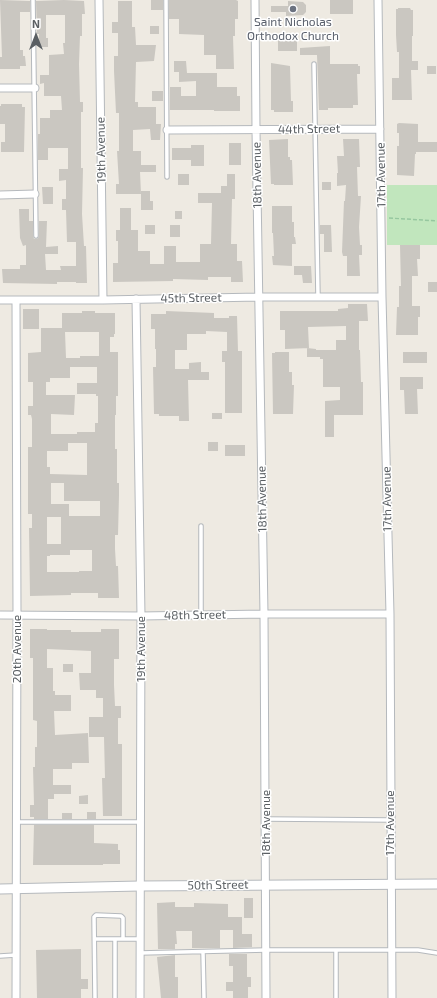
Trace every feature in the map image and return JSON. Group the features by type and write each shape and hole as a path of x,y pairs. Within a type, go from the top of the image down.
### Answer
{"street":[{"name":"19th Avenue","path":"99,0 103,300"},
{"name":"18th Avenue","path":"255,0 264,614 266,998"},
{"name":"17th Avenue","path":"378,0 382,297 390,614 390,884 392,998"},
{"path":"0,88 35,88"},
{"name":"44th Street","path":"167,130 380,129"},
{"path":"0,195 36,194"},
{"name":"45th Street","path":"0,300 382,297"},
{"name":"19th Avenue","path":"136,299 141,616 140,998"},
{"name":"20th Avenue","path":"16,300 16,998"},
{"name":"48th Street","path":"0,615 141,616 390,614"},
{"name":"50th Street","path":"0,889 140,886 437,884"}],"lane":[{"path":"33,0 36,236"},
{"path":"166,0 167,177"},
{"path":"314,64 318,297"},
{"path":"201,526 201,615"},
{"path":"266,819 390,820"},
{"path":"17,822 140,822"},
{"path":"95,998 94,917 96,915 121,916 123,918 123,939"},
{"path":"95,939 140,939"},
{"path":"115,939 115,998"},
{"path":"140,953 266,950 418,950 437,953"},
{"path":"336,951 336,998"},
{"path":"203,952 204,998"},
{"path":"0,956 16,955"}],"path":[{"path":"381,218 437,221"}],"green space":[{"path":"387,185 437,185 437,245 387,245"}],"building":[{"path":"0,0 30,1 30,12 20,12 20,50 23,50 26,66 20,66 20,69 0,69 0,57 2,57"},
{"path":"151,0 163,0 163,10 151,10"},
{"path":"169,0 238,1 238,19 235,19 235,36 233,36 234,69 216,69 216,55 204,55 204,35 179,34 179,19 169,19"},
{"path":"330,0 353,0 353,14 330,14"},
{"path":"36,1 84,1 85,14 82,14 82,36 80,36 79,64 80,102 83,102 83,112 81,112 81,168 83,168 82,214 84,246 86,246 87,283 3,283 2,269 20,269 20,265 26,265 26,245 23,246 20,238 19,209 29,209 29,221 33,221 34,239 39,237 39,221 47,221 46,247 58,246 58,254 45,254 46,270 61,270 60,266 76,266 76,242 67,242 66,210 62,210 62,199 66,199 66,180 59,181 59,169 68,169 68,148 48,148 48,160 38,160 38,134 40,134 40,118 50,118 50,110 62,110 61,96 44,96 44,83 40,84 40,75 49,75 49,55 64,54 63,43 65,43 65,15 46,15 46,38 48,38 48,47 39,47"},
{"path":"118,1 132,1 132,27 135,27 136,45 156,45 154,61 136,62 135,102 138,102 138,107 156,107 156,124 161,124 160,140 151,140 150,129 133,130 133,151 141,151 141,165 156,165 156,172 140,172 141,194 116,194 116,184 119,184 117,151 119,151 119,113 116,113 114,56 118,56 118,33 112,33 112,22 118,22"},
{"name":"Saint Nicholas Orthodox Church","path":"288,1 303,2 306,5 306,12 303,15 286,16 286,12 271,12 271,6 288,6"},
{"path":"410,8 413,10 412,61 418,61 418,70 411,70 412,100 392,100 392,78 399,78 399,52 397,52 396,35 396,9"},
{"path":"150,26 159,26 159,34 150,34"},
{"path":"279,34 286,34 286,37 296,37 297,51 278,51"},
{"path":"330,46 330,64 358,64 358,66 360,66 360,74 357,74 358,105 353,105 353,108 328,108 328,110 319,110 317,55 300,55 300,48"},
{"path":"174,61 186,61 187,73 217,73 217,87 237,87 237,96 240,96 240,111 170,110 170,87 181,87 181,96 196,96 196,81 179,82 179,72 174,72"},
{"path":"271,63 290,66 291,101 293,101 293,112 274,112 274,110 271,110"},
{"path":"427,66 436,66 436,74 427,74"},
{"path":"152,91 163,91 163,101 152,101"},
{"path":"1,104 22,104 22,107 25,107 24,152 1,152 1,142 5,142 5,124 0,124"},
{"path":"397,124 418,124 418,142 437,142 437,152 416,152 414,176 397,175 397,146 399,146 399,133 397,133"},
{"path":"288,139 288,157 292,160 293,185 271,184 269,140"},
{"path":"343,139 359,139 360,167 357,167 358,196 361,196 359,227 360,245 362,245 362,255 359,255 360,276 347,276 347,256 343,256 342,252 346,185 337,186 337,156 344,156"},
{"path":"229,143 241,143 241,165 229,165"},
{"path":"191,145 204,145 204,166 191,166 191,160 172,160 172,148 191,148"},
{"path":"178,174 189,174 189,185 178,185"},
{"path":"227,174 235,174 235,199 232,199 231,244 237,244 237,261 242,261 243,282 231,282 231,277 208,277 208,280 173,279 173,281 113,282 113,263 118,263 118,241 116,241 116,230 120,230 120,208 131,208 131,230 138,230 138,251 150,251 150,264 164,264 164,246 176,246 176,262 200,262 200,244 211,244 212,203 198,203 198,193 221,193 221,186 227,186"},
{"path":"322,182 331,182 331,190 322,190"},
{"path":"42,187 53,187 53,204 43,204"},
{"path":"141,191 150,191 150,201 153,201 153,210 141,210"},
{"path":"272,206 292,206 292,222 294,222 294,237 296,244 292,244 292,266 273,265"},
{"path":"175,211 182,211 182,219 175,219"},
{"path":"145,225 155,225 155,234 145,234"},
{"path":"170,225 180,225 180,237 170,237"},
{"path":"320,225 331,225 332,252 324,252 324,234 320,234"},
{"path":"400,245 420,245 420,259 417,259 418,276 412,276 412,306 420,306 420,317 418,317 418,335 396,335 397,307 399,307 399,286 401,286"},
{"path":"294,266 311,266 312,283 303,283 302,275 294,275"},
{"path":"428,282 437,282 437,292 428,292"},
{"path":"348,304 367,304 368,321 359,321 361,382 363,382 363,415 334,415 334,437 325,437 325,401 340,400 340,387 323,387 323,359 320,359 320,357 307,357 307,348 285,349 285,330 280,330 280,311 338,311 338,309 348,308","holes":["346,326 346,340 336,340 336,350 316,350 308,348 308,327"]},
{"path":"23,309 39,309 39,329 23,329"},
{"path":"82,311 95,311 95,313 115,313 115,334 114,337 110,337 110,352 118,352 118,396 116,396 115,449 117,449 117,483 119,483 119,495 118,535 115,535 115,549 116,566 118,566 119,598 98,598 98,593 30,596 29,528 32,528 32,514 28,514 28,447 32,447 32,419 31,415 28,415 28,406 33,406 33,382 28,382 28,353 41,352 41,328 62,328 62,313 82,313","holes":["65,332 99,332 99,356 66,358","70,367 97,367 97,383 77,383 77,394 96,394 96,396 98,396 98,423 95,423 95,432 51,434 51,414 74,415 75,395 46,395 46,382 50,382 50,378 70,378","68,443 87,443 87,475 50,474 50,467 47,467 47,451 68,451","51,483 64,483 64,501 100,501 100,516 69,516 69,504 51,504","47,517 61,517 61,544 47,544","70,550 92,550 92,571 47,572 47,556 70,555"]},
{"path":"166,311 214,313 214,318 229,318 229,316 237,316 238,351 242,351 242,413 225,413 225,362 222,362 222,351 227,351 227,332 206,331 206,334 187,334 187,350 175,350 175,369 189,369 189,363 201,362 201,372 209,372 209,380 188,380 189,421 179,421 179,416 159,416 159,414 154,414 153,367 156,367 156,349 155,329 151,329 151,314 166,314"},
{"path":"289,352 289,372 292,372 292,385 294,385 293,414 273,414 272,353"},
{"path":"403,352 427,352 427,363 403,363"},
{"path":"400,377 423,377 423,389 417,389 418,414 405,414 404,390 400,390"},
{"path":"212,413 222,413 222,419 212,419"},
{"path":"208,442 218,442 218,451 208,451"},
{"path":"225,445 245,445 245,456 225,456"},
{"path":"30,629 71,630 71,632 101,632 101,629 119,629 119,659 114,659 114,685 115,706 121,706 121,718 118,718 118,744 122,744 122,816 103,816 102,778 105,778 104,737 89,737 89,717 103,717 103,698 96,698 96,690 80,690 79,673 91,673 91,651 47,649 47,668 53,668 53,691 55,691 55,695 71,695 71,711 54,711 55,735 88,733 89,763 72,763 72,769 53,769 53,785 71,785 71,794 54,794 54,799 48,799 48,819 34,819 34,817 30,817 30,805 34,805 33,767 35,767 35,747 37,747 37,721 33,720 33,658 30,658"},
{"path":"63,664 73,664 73,672 63,672"},
{"path":"88,795 88,804 79,804 79,796"},
{"path":"87,812 96,812 96,819 87,819"},
{"path":"62,813 72,813 72,819 62,819"},
{"path":"34,825 94,825 94,843 118,844 118,850 120,850 120,864 33,865"},
{"path":"244,898 253,898 253,918 244,918"},
{"path":"175,902 175,907 194,907 194,903 228,904 228,917 242,917 242,934 252,934 252,947 233,948 233,930 220,930 220,948 192,948 192,931 176,931 177,944 175,944 175,949 158,949 157,903"},
{"path":"81,949 81,979 88,979 88,989 81,989 81,998 37,998 36,950"},
{"path":"229,954 247,954 247,977 251,977 251,987 248,987 248,998 233,998 233,991 226,991 226,982 233,982 233,966 229,966"},
{"path":"175,955 175,977 178,977 178,998 161,998 157,957"}],"place":[{"name":"Saint Nicholas Orthodox Church","path":"293,9"}]}
